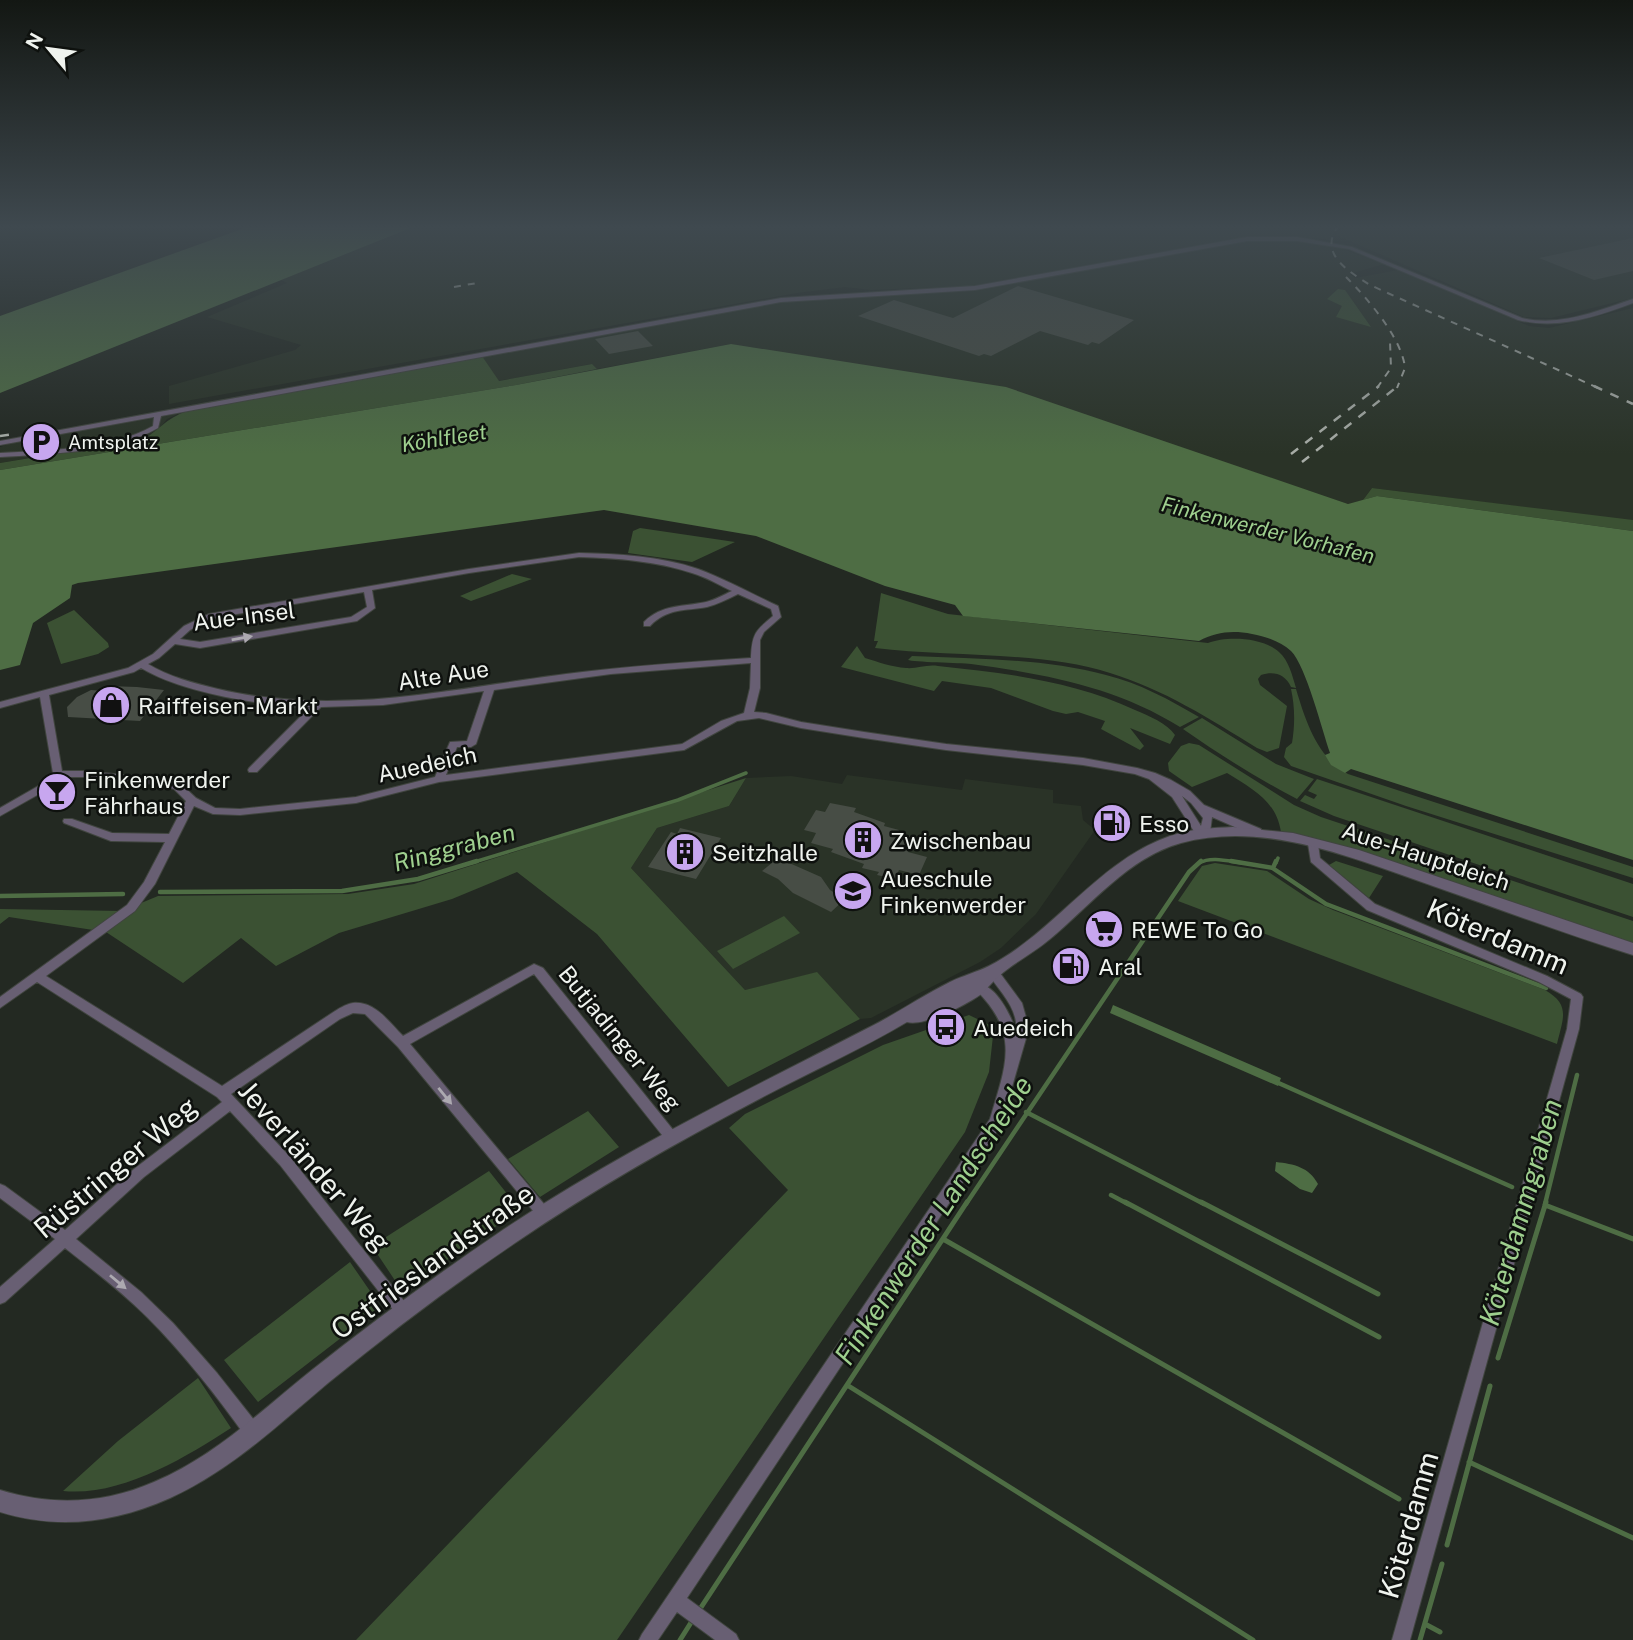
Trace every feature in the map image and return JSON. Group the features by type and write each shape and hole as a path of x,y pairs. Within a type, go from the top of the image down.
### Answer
{"street":[{"path":"0,443 774,302"},
{"path":"1479,302 1536,323 1557,322 1631,302"},
{"path":"0,455 64,449 134,438 156,427 158,414"},
{"name":"Aue-Insel","path":"175,640 187,628 212,616 566,557 634,557 684,567 738,591"},
{"name":"Aue-Insel","path":"175,640 200,645 354,619 370,610 368,589"},
{"path":"646,624 653,616 666,609 708,604 738,591 768,604 778,612 775,619 757,635 755,688 748,715 780,717 798,724 919,743 1111,766 1151,775 1173,785 1200,807 1257,832"},
{"path":"0,705 143,665 175,640"},
{"name":"Alte Aue","path":"143,665 165,677 225,695 272,704 316,707 375,705 584,674 754,660"},
{"path":"439,779 453,744 471,744 490,687"},
{"path":"0,813 44,787 58,774 44,694"},
{"path":"253,770 316,707"},
{"name":"Auedeich","path":"58,774 161,782 178,787 192,800 213,811 285,809 398,792 439,779 684,747 700,741 728,722 748,715"},
{"path":"1151,775 1176,795 1201,833 1209,822 1200,807"},
{"path":"0,1003 131,908 149,884 192,800"},
{"path":"68,821 111,837 172,838"},
{"name":"Aue-Hauptdeich","path":"1201,833 1257,832 1313,844 1402,870 1633,949"},
{"name":"Ostfrieslandstraße","path":"0,1501 53,1513 82,1512 123,1505 177,1483 211,1463 252,1432 403,1311 544,1214 671,1136 897,1021 971,979 993,972 1023,953 1120,872 1158,845 1201,833"},
{"name":"Köterdamm","path":"1313,844 1315,859 1371,907 1543,979 1577,997 1573,1029 1401,1640"},
{"name":"Butjadinger Weg","path":"402,1043 534,968 671,1136"},
{"path":"648,1640 681,1604 996,1121 1021,1043 1021,1015 1010,992 993,972"},
{"name":"Ostfrieslandstraße","path":"897,1021 928,1013 981,988 993,972"},
{"name":"Jeverländer Weg","path":"36,976 227,1098 285,1161 403,1311"},
{"path":"981,988 1005,1015 1011,1037 1012,1068"},
{"name":"Rüstringer Weg","path":"0,1297 227,1098 336,1016 352,1008 368,1009 402,1043"},
{"path":"402,1043 544,1214"},
{"path":"0,1190 66,1239 154,1315 252,1432"},
{"path":"681,1604 730,1640"}],"shaded area":[{"path":"243,302 749,302 169,404 169,386 295,350 301,345 207,317"},
{"path":"782,302 1472,302 1529,326 1549,328 1633,308 1633,521 1372,488 1363,500 1348,504 1205,456 731,344 597,369 591,364 498,381 482,356"},
{"path":"1332,302 1353,302 1371,327 1336,317 1342,306"},
{"path":"1489,302 1619,302 1551,318 1524,317"},
{"path":"482,356 499,381 592,364 597,369 516,385 0,470 0,463 145,439 176,416 201,407"},
{"path":"178,414 167,419 157,432 145,439 0,463 0,447 11,443"},
{"path":"1372,488 1633,520 1633,531 1377,496 1363,500"},
{"path":"640,528 735,542 692,562 628,553 633,531"},
{"path":"512,574 532,579 471,601 460,596"},
{"path":"881,593 948,614 1208,643 1234,639 1263,643 1279,652 1285,660 1296,688 1291,687 1282,676 1275,674 1261,675 1258,679 1260,685 1287,706 1279,748 1267,752 1257,748 1167,696 1130,680 1083,666 1025,658 875,648 878,641 874,641"},
{"path":"74,610 109,647 98,654 61,664 47,623"},
{"path":"857,646 865,658 896,667 934,666 1063,685 1112,700 1152,717 1175,735 1170,744 1130,728 1144,746 1140,750 1101,729 1105,721 1078,712 1066,714 1053,711 991,688 942,681 934,691 841,667"},
{"path":"912,656 1009,660 1082,669 1142,687 1199,717 1180,727 1131,702 1079,684 1026,672 971,664 908,660"},
{"path":"1291,689 1296,689 1314,738 1328,758 1348,774 1633,867 1633,878 1406,806 1291,766 1284,757 1293,736 1294,709"},
{"path":"1202,718 1276,764 1314,779 1297,799 1282,791 1183,729"},
{"path":"1189,743 1199,745 1294,805 1321,817 1633,921 1633,944 1312,839 1281,832 1274,812 1262,796 1227,773 1192,787 1169,771 1168,763 1181,746"},
{"name":"Aueschule Finkenwerder","path":"847,775 962,790 965,779 1053,790 1053,803 1081,806 1083,820 1095,830 1036,914 1001,948 980,962 871,1018 860,1019 817,973 745,990 631,868 657,828 729,806 746,778 791,776 842,784"},
{"path":"746,778 729,806 657,828 631,868 745,990 817,972 860,1019 728,1087 597,934 517,872 452,899 339,933 276,966 241,938 183,983 106,932 9,917 0,924 0,909 122,911 158,896 348,894 414,884"},
{"path":"1317,779 1633,884 1633,917 1334,816 1300,801 1305,795 1314,799 1317,795 1308,791"},
{"path":"1336,861 1383,876 1369,898 1329,865"},
{"path":"1215,863 1267,871 1309,899 1333,910 1545,990 1559,1001 1562,1007 1563,1019 1557,1044 1178,901 1202,866"},
{"path":"784,916 800,933 733,969 717,951"},
{"path":"969,1015 994,1027 989,1072 965,1132 617,1640 356,1640 788,1190 729,1128 745,1114 883,1045"},
{"path":"588,1111 619,1147 540,1197 508,1159"},
{"path":"489,1171 520,1210 402,1291 372,1246"},
{"path":"350,1262 381,1307 258,1402 224,1360"},
{"path":"198,1378 231,1428 173,1463 129,1482 85,1491 63,1491 118,1441"}],"water":[{"path":"40,302 228,302 0,393 0,316"},
{"path":"731,344 1006,387 1348,504 1377,496 1633,531 1633,860 1351,769 1345,773 1331,765 1325,755 1330,753 1313,699 1297,659 1287,648 1267,638 1231,632 1199,641 963,616 955,605 885,586 756,536 604,510 78,583 72,585 70,598 33,623 20,665 0,670 0,470 516,385"},
{"path":"1113,1005 1281,1078 1278,1086 1110,1013"},
{"path":"1276,1162 1306,1170 1318,1184 1312,1193 1300,1189 1275,1171"}],"building":[{"path":"891,302 899,302 953,318 986,302 1071,302 1134,320 1099,344 1092,342 1088,345 1040,331 991,356 979,356 858,316"},
{"path":"638,331 653,346 609,354 595,339"},
{"name":"Raiffeisen-Markt","path":"108,686 164,690 140,721 68,717 67,707 77,697 91,690 104,691"},
{"name":"Zwischenbau","path":"830,803 856,808 854,812 915,838 908,852 927,857 919,875 899,870 895,879 877,875 879,872 862,868 864,864 831,852 833,849 811,843 816,833 804,830 816,810 825,812"},
{"name":"Seitzhalle","path":"680,828 721,838 696,879 648,867 671,832 677,834"},
{"path":"778,858 821,877 830,890 845,899 831,912 793,893 778,879 762,871"}],"waterway":[{"name":"Ringgraben","path":"471,863 678,800 746,773"},
{"name":"Finkenwerder Landscheide","path":"1276,863 1278,858"},
{"name":"Finkenwerder Landscheide","path":"1199,863 1214,859 1242,863"},
{"name":"Ringgraben","path":"160,892 342,891 418,879 477,861"},
{"name":"Finkenwerder Landscheide","path":"1027,1113 1189,872 1201,861"},
{"name":"Finkenwerder Landscheide","path":"1231,861 1273,868 1276,861"},
{"path":"1274,869 1326,904 1546,988"},
{"name":"Ringgraben","path":"0,896 123,894"},
{"name":"Köterdammgraben","path":"1545,1204 1577,1075"},
{"path":"1274,1081 1512,1187"},
{"name":"Finkenwerder Landscheide","path":"966,1204 1027,1113"},
{"path":"1027,1113 1204,1204"},
{"path":"1111,1195 1128,1204"},
{"name":"Finkenwerder Landscheide","path":"698,1612 967,1202"},
{"path":"1125,1202 1379,1337"},
{"path":"1201,1202 1378,1294"},
{"name":"Köterdammgraben","path":"1498,1358 1545,1205"},
{"path":"1545,1205 1633,1239"},
{"path":"943,1239 1399,1499"},
{"path":"847,1385 1253,1640"},
{"name":"Köterdammgraben","path":"1469,1462 1490,1386"},
{"name":"Köterdammgraben","path":"1447,1545 1469,1462"},
{"path":"1469,1462 1633,1538"},
{"name":"Köterdammgraben","path":"1420,1640 1442,1564"},
{"name":"Finkenwerder Landscheide","path":"680,1640 692,1621"},
{"path":"1425,1624 1440,1632"}],"railway":[{"path":"1368,302 1391,332 1402,356 1405,368 1398,386"},
{"path":"1407,302 1598,388"},
{"path":"1378,387 1391,368 1390,341"},
{"path":"1302,462 1398,386"},
{"path":"1594,386 1633,404"},
{"path":"1291,454 1378,387"},
{"path":"0,436 15,434"}],"place":[{"name":"Amtsplatz","path":"41,442"},
{"name":"Raiffeisen-Markt","path":"111,705"},
{"name":"Finkenwerder Fährhaus","path":"57,792"},
{"name":"Esso","path":"1112,823"},
{"name":"Zwischenbau","path":"863,840"},
{"name":"Seitzhalle","path":"685,852"},
{"name":"Aueschule Finkenwerder","path":"853,891"},
{"name":"REWE To Go","path":"1104,929"},
{"name":"Aral","path":"1071,966"},
{"name":"Auedeich","path":"946,1027"}],"water label":[{"name":"Köhlfleet","path":"444,438"},
{"name":"Finkenwerder Vorhafen","path":"1268,530"}]}
